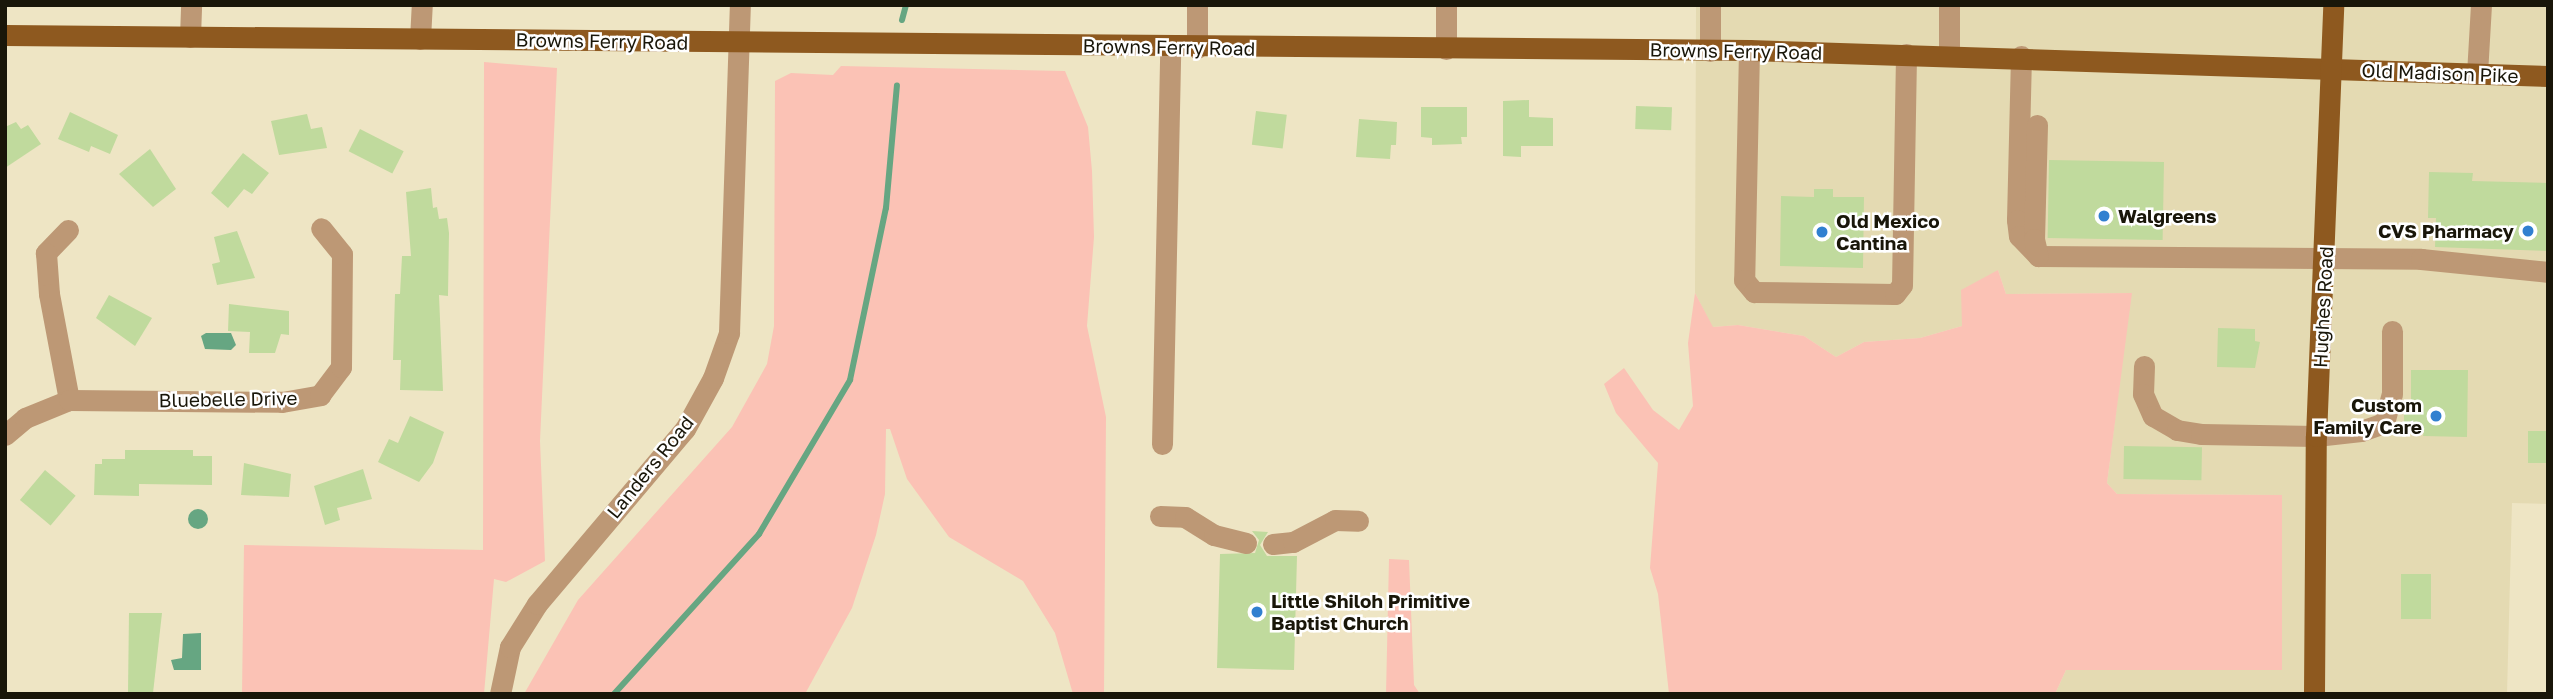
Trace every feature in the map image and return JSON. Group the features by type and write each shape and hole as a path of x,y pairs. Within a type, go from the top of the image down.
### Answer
{"main road":[{"name":"Hughes Road","path":"2314,694 2316,436 2326,258 2333,5"},
{"name":"Browns Ferry Road","path":"5,35 1170,48 1749,50 1949,54 2332,68"},
{"name":"Old Madison Pike","path":"2332,68 2548,76"}],"street":[{"path":"190,37 191,5"},
{"path":"420,39 422,5"},
{"name":"Landers Road","path":"499,694 510,648 537,604 685,429 713,378 729,333 735,64 740,43 740,5"},
{"path":"1197,5 1197,48"},
{"path":"1446,49 1447,5"},
{"path":"1710,5 1710,51"},
{"path":"1949,5 1949,54"},
{"path":"2477,74 2481,5"},
{"path":"1161,444 1170,48"},
{"path":"1749,50 1744,280 1754,292 1895,294 1902,285 1906,54"},
{"path":"2021,57 2027,125 2017,220 2019,236 2038,256 2196,260 2421,260 2548,272"},
{"name":"Bluebelle Drive","path":"5,435 25,418 69,400 282,402 320,395 341,367 342,254 321,228"},
{"path":"68,230 46,253 49,293 69,400"},
{"path":"2144,366 2143,394 2153,416 2177,430 2201,435 2316,436 2384,423 2392,394 2392,331"},
{"path":"1160,516 1185,517 1214,535 1246,543"},
{"path":"1273,544 1293,542 1335,520 1358,521"}],"shaded area":[{"path":"1696,5 2548,5 2548,504 2512,503 2507,694 2055,694 2066,670 2281,670 2282,495 2117,494 2107,483 2131,293 2006,294 1998,270 1962,326 1920,338 1864,342 1836,357 1804,336 1738,325 1712,327 1695,293"},
{"path":"484,62 557,68 540,441 545,561 506,582 494,579 484,694 242,694 244,545 483,550"},
{"path":"841,66 1065,71 1088,127 1092,171 1094,237 1087,326 1106,417 1104,694 1073,694 1055,633 1023,581 949,537 907,479 890,429 886,429 885,494 876,535 852,608 805,694 524,694 578,600 732,427 767,364 774,326 775,81 791,73 833,75"},
{"path":"1998,270 2006,294 2132,293 2107,483 2117,494 2282,495 2282,670 2066,670 2055,694 1669,694 1658,594 1650,568 1658,463 1616,413 1604,384 1624,368 1653,410 1679,430 1693,406 1688,343 1695,293 1713,327 1738,325 1804,336 1836,357 1864,342 1920,338 1962,326 1961,290"},
{"path":"206,333 231,333 236,345 231,350 205,349 201,336"},
{"path":"194,509 202,509 208,519 202,529 194,529 188,523 188,515"},
{"path":"1389,559 1409,560 1414,685 1420,694 1386,694"},
{"path":"201,633 201,670 174,670 171,660 182,658 183,634"}],"building":[{"path":"1529,100 1529,117 1553,118 1553,146 1521,146 1521,157 1503,156 1503,101"},
{"path":"1636,106 1672,107 1671,130 1635,129"},
{"path":"1421,107 1467,107 1467,137 1461,137 1462,144 1432,145 1432,138 1421,137"},
{"path":"1256,111 1287,115 1283,149 1252,145"},
{"path":"70,112 118,135 110,154 91,146 89,152 58,139"},
{"path":"307,114 311,129 322,127 327,148 279,155 271,121"},
{"path":"1359,119 1397,122 1396,145 1391,145 1390,159 1356,157"},
{"path":"16,122 21,129 28,125 41,144 5,168 5,127"},
{"path":"360,129 404,151 392,174 349,151"},
{"path":"150,149 176,189 153,207 119,174"},
{"path":"243,153 269,173 252,194 244,189 228,208 211,193"},
{"name":"Walgreens","path":"2049,160 2164,162 2163,240 2048,238"},
{"name":"CVS Pharmacy","path":"2429,172 2473,173 2472,181 2548,183 2548,251 2435,247 2436,218 2428,218"},
{"path":"431,188 433,208 437,207 439,219 447,218 449,233 448,296 439,295 443,391 400,390 401,360 393,360 395,294 400,294 402,256 411,256 406,192"},
{"name":"Old Mexico Cantina","path":"1814,189 1833,189 1833,197 1864,197 1863,268 1780,266 1781,196 1814,197"},
{"path":"237,231 255,278 217,285 212,264 220,262 214,237"},
{"path":"109,295 152,318 135,346 96,318"},
{"path":"229,304 289,311 289,335 281,334 275,353 249,353 250,332 228,331"},
{"path":"2218,328 2255,329 2255,341 2260,342 2255,368 2217,367"},
{"name":"Custom Family Care","path":"2411,370 2468,370 2467,437 2423,436 2424,431 2404,429 2404,403 2411,402"},
{"path":"410,416 444,432 433,463 419,482 378,462 389,439 398,443"},
{"path":"2528,431 2548,431 2548,463 2528,463"},
{"path":"2124,446 2202,447 2201,480 2123,479"},
{"path":"125,450 193,450 193,456 212,456 212,485 139,484 139,496 94,495 95,464 102,464 102,459 125,459"},
{"path":"244,463 291,474 289,497 241,495"},
{"path":"363,469 372,499 337,508 340,520 325,525 314,486"},
{"path":"45,470 76,496 51,526 20,500"},
{"name":"Little Shiloh Primitive Baptist Church","path":"1252,531 1268,532 1260,545 1267,556 1297,556 1294,670 1217,668 1220,554 1255,553 1259,540"},
{"path":"2401,574 2431,574 2431,619 2401,619"},
{"path":"129,613 162,613 153,693 128,692"}],"waterway":[{"path":"902,20 906,5"},
{"path":"614,694 759,534 850,380 886,208 897,85"}],"place":[{"name":"Walgreens","path":"2104,216"},
{"name":"CVS Pharmacy","path":"2528,231"},
{"name":"Old Mexico Cantina","path":"1822,232"},
{"name":"Custom Family Care","path":"2436,416"},
{"name":"Little Shiloh Primitive Baptist Church","path":"1257,612"}]}
